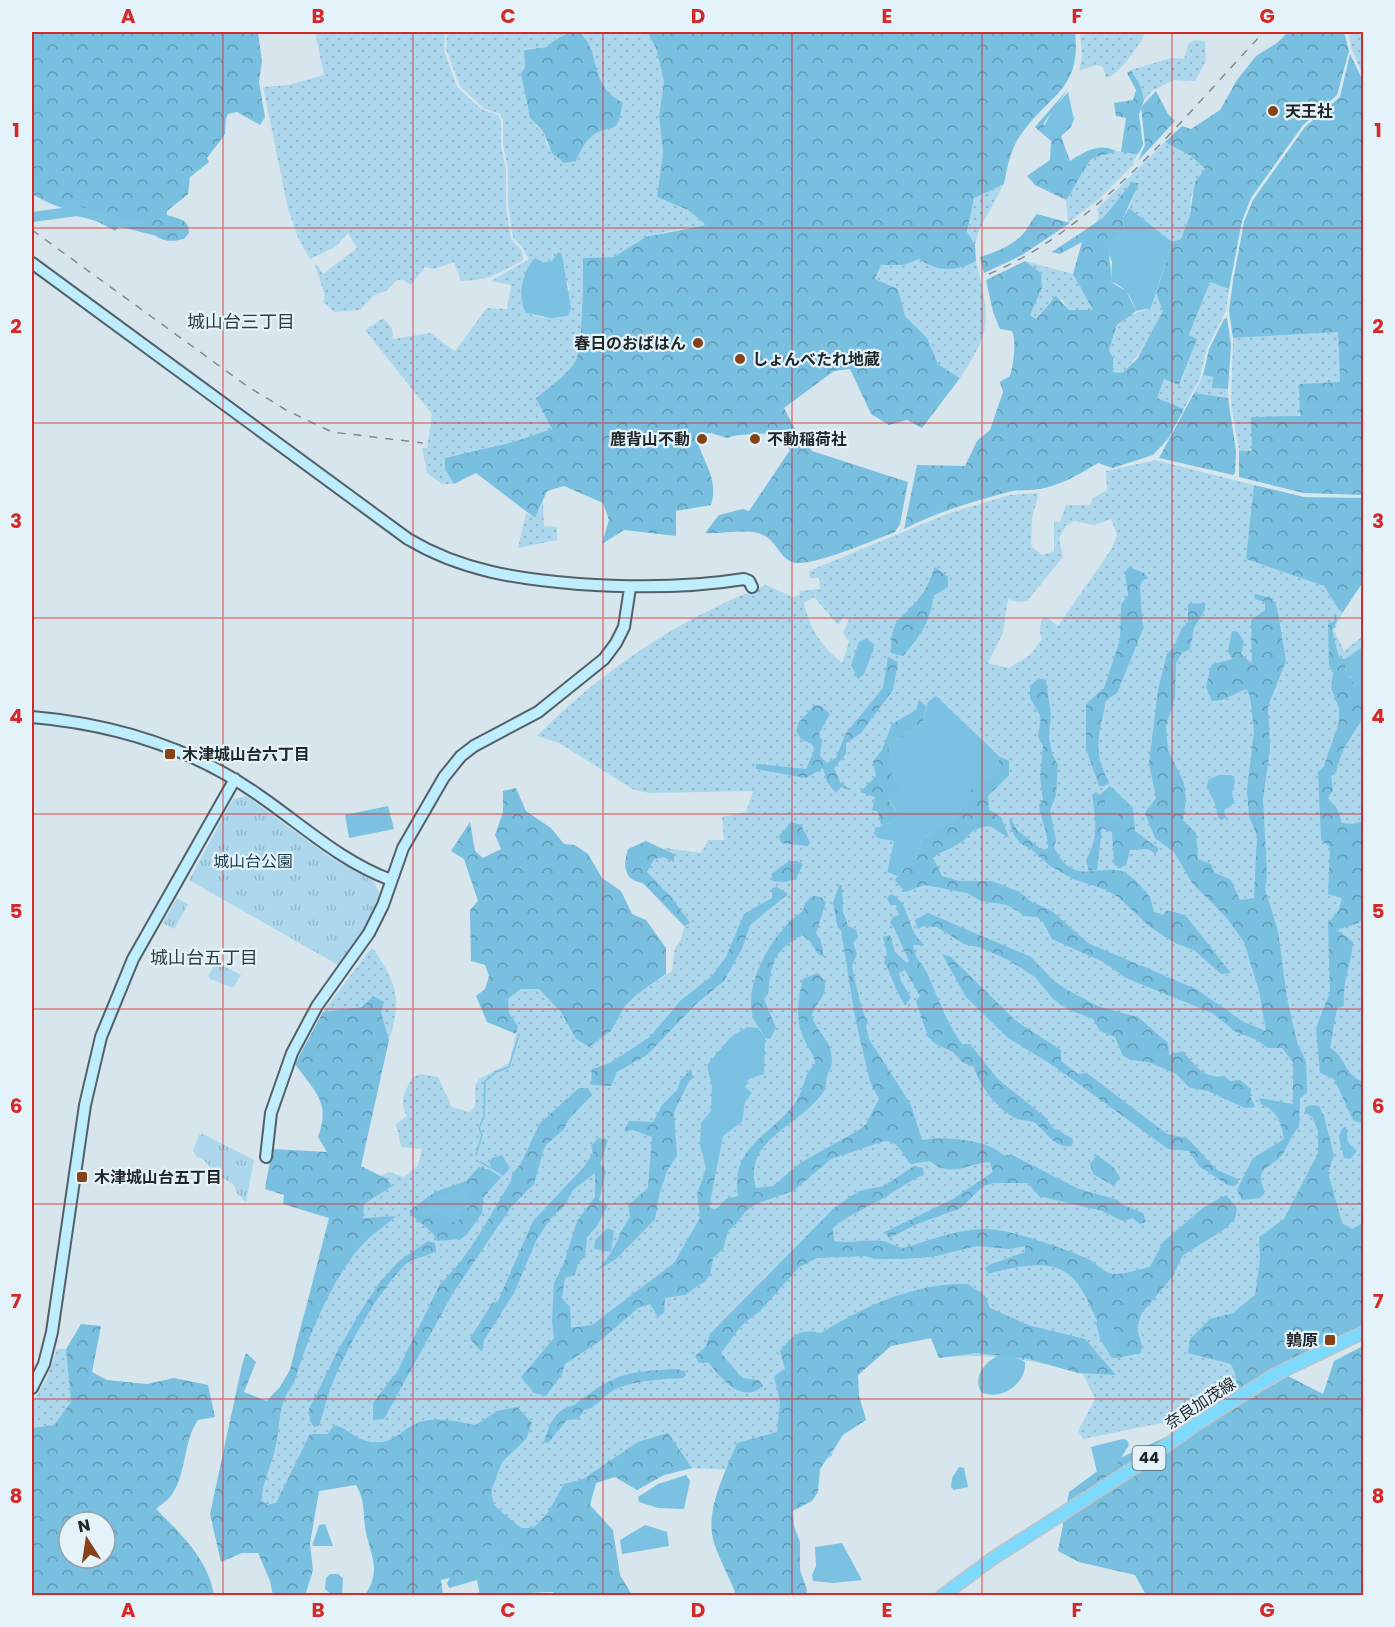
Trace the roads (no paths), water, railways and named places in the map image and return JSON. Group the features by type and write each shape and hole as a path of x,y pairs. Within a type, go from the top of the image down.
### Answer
{"main road":[{"name":"奈良加茂線","path":"942,1596 992,1559 1149,1458 1197,1423 1274,1375 1364,1332"}],"street":[{"path":"35,265 293,456 422,548 466,567 509,578 630,588 681,588 744,579 749,581 752,587"},
{"path":"266,1157 271,1113 292,1053 317,1006 369,933 383,905 414,826 444,777 461,756 474,746 537,712 608,655 624,627 630,588"},
{"path":"32,717 117,730 182,752 235,779 350,861 391,880"},
{"path":"32,1388 44,1364 52,1332 85,1105 101,1037 133,959 235,779"}],"waterway":[{"path":"32,217 77,211 153,230"},
{"path":"476,1155 482,1135 479,1128 484,1116 485,1081 496,1072 509,1067 518,1038"},
{"path":"480,1162 491,1168"}],"railway":[{"path":"989,274 1029,254 1066,229 1102,200 1170,134 1264,32"},
{"path":"32,230 247,386 286,410 332,432 423,443"}],"place":[{"name":"天王社","path":"1273,111"},
{"name":"春日のおばはん","path":"698,343"},
{"name":"しょんべたれ地蔵","path":"740,359"},
{"name":"鹿背山不動","path":"702,439"},
{"name":"不動稲荷社","path":"755,439"},
{"name":"木津城山台六丁目","path":"170,754"},
{"name":"木津城山台五丁目","path":"82,1177"},
{"name":"鶉原","path":"1330,1340"}],"district":[{"name":"城山台三丁目","path":"241,322"},
{"name":"城山台五丁目","path":"204,958"}],"park label":[{"name":"城山台公園","path":"253,861"}]}
